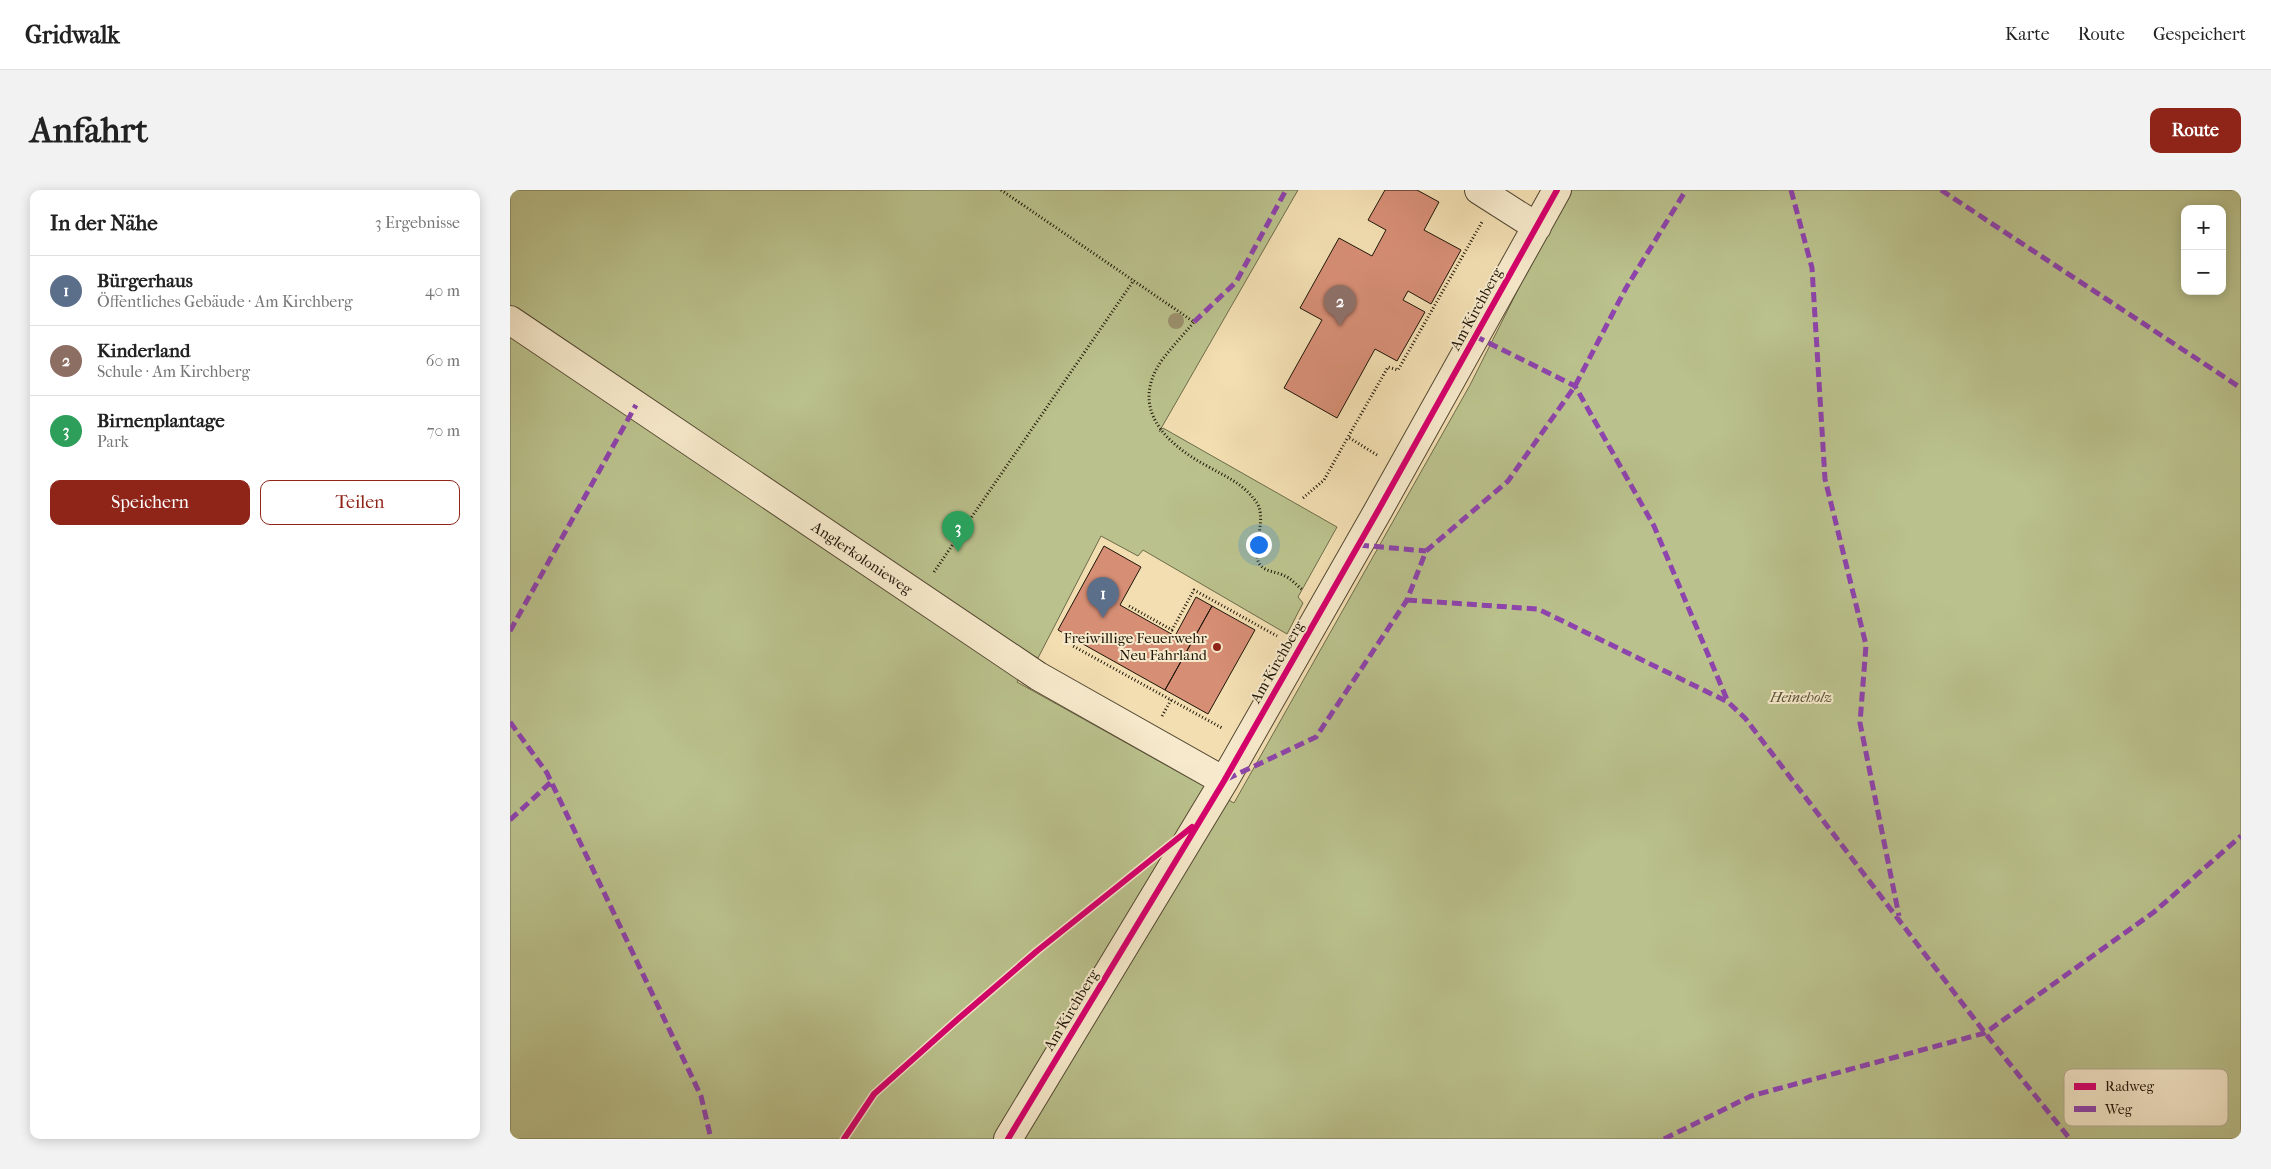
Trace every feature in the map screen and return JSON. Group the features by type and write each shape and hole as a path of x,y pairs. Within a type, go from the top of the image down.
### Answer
{"street":[{"name":"Am Kirchberg","path":"1008,1139 1224,781 1402,469 1557,190"},
{"path":"1487,195 1537,227"},
{"name":"Anglerkolonieweg","path":"510,320 1038,676 1224,781"}],"path":[{"path":"1001,190 1194,322 1161,361 1151,383 1148,405 1156,426 1181,451 1232,478 1258,504 1261,524 1257,557 1260,565 1286,576 1307,592 1326,601"},
{"path":"1303,498 1324,480 1388,367 1398,370 1487,195"},
{"path":"918,596 1134,280"},
{"path":"1348,437 1402,469"},
{"path":"1129,606 1172,630 1194,590 1299,649"},
{"path":"1076,640 1073,646 1246,741"}],"green space":[{"name":"Heineholz","path":"510,190 1298,190 1159,432 1163,428 1337,527 1298,597 1303,603 1287,634 1143,550 1138,556 1101,536 1038,658 1032,655 1017,682 1234,803 1470,385 1548,230 1571,190 2241,190 2241,1139 510,1139"}],"building":[{"path":"1385,190 1417,190 1439,202 1424,230 1461,250 1431,304 1408,291 1403,300 1425,312 1397,361 1375,349 1337,418 1284,388 1322,320 1300,308 1339,238 1372,256 1386,230 1368,220"},
{"path":"1104,546 1141,567 1120,605 1175,636 1196,597 1212,606 1165,690 1058,630"},
{"name":"Freiwillige Feuerwehr Neu Fahrland","path":"1212,606 1255,630 1208,714 1165,690"}],"marked path":[{"path":"1194,322 1236,282 1286,190"},
{"path":"1227,779 1316,737 1407,600 1426,551 1508,481 1575,386 1626,288 1686,190"},
{"path":"1791,190 1812,268 1825,479 1866,645 1860,723 1899,916"},
{"path":"1941,190 2241,388"},
{"path":"1475,336 1575,386 1654,526 1728,702"},
{"path":"510,631 636,405"},
{"path":"1359,545 1426,551"},
{"path":"1407,600 1538,609 1728,702 1745,718 1985,1033 2070,1139"},
{"path":"510,722 547,773 701,1096 711,1139"},
{"path":"510,820 551,782"},
{"path":"1664,1139 1751,1096 1985,1033 2154,912 2241,836"}],"cycle path":[{"path":"1008,1139 1224,781 1379,509 1557,190"},
{"path":"844,1139 874,1094 1037,951 1192,827"}],"place":[{"name":"Kinderland","path":"1340,326"},
{"name":"Birnenplantage","path":"958,552"},
{"name":"Bürgerhaus","path":"1103,618"},
{"name":"Freiwillige Feuerwehr Neu Fahrland","path":"1217,647"}]}
